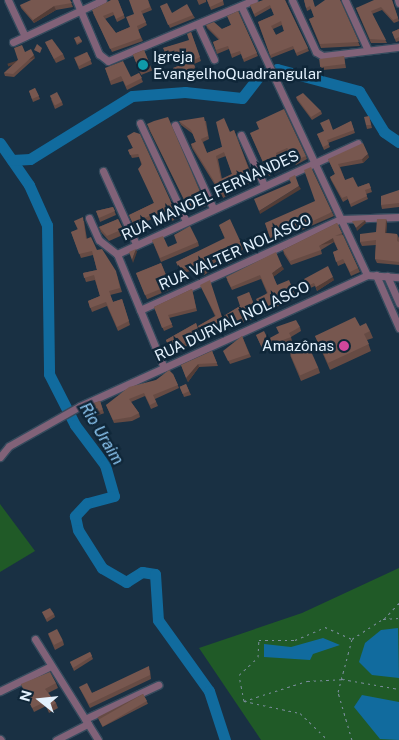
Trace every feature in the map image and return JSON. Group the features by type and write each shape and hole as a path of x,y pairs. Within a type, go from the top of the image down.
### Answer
{"street":[{"path":"8,0 25,36"},
{"path":"76,0 99,54 114,61 254,0"},
{"path":"13,42 103,0"},
{"path":"292,0 316,52 332,57 366,48 399,47"},
{"path":"345,0 366,48"},
{"path":"240,6 316,162 367,275"},
{"path":"198,25 214,60"},
{"path":"140,123 186,221"},
{"path":"175,125 213,208"},
{"path":"241,135 264,185"},
{"name":"RUA MANOEL FERNANDES","path":"89,218 98,240 117,254 213,208 358,143"},
{"path":"103,171 136,244"},
{"path":"341,219 399,217"},
{"name":"RUA VALTER NOLASCO","path":"140,310 341,219"},
{"path":"117,254 164,368"},
{"name":"RUA DURVAL NOLASCO","path":"0,457 9,446 80,406 367,275 399,277"},
{"path":"376,275 399,328"},
{"path":"387,276 399,303"},
{"path":"35,639 98,740"},
{"path":"0,692 52,666"},
{"path":"56,740 158,685"}],"path":[{"path":"352,740 338,692 352,640 383,619 399,603"},
{"path":"383,619 399,618"},
{"path":"244,701 239,675 258,657 259,640 295,640 325,627 352,640"},
{"path":"244,701 307,682 342,679 399,689"},
{"path":"244,701 300,713 328,740"}],"green space":[{"path":"0,504 35,551 0,572"},
{"path":"399,568 399,740 261,740 199,648 302,613"}],"water":[{"path":"398,628 399,678 372,675 359,662 365,643 381,630"},
{"path":"323,638 340,645 313,654 310,660 264,657 264,644 291,647"},
{"path":"362,695 399,702 399,740 380,739 354,707"}],"building":[{"path":"31,0 70,0 72,3 54,6 33,20 20,5"},
{"path":"111,0 118,0 124,15 116,19 113,12 103,16 116,33 130,27 126,17 134,14 129,0 148,0 150,7 141,11 146,22 137,26 141,38 110,49 92,10"},
{"path":"207,0 223,0 223,1 210,7"},
{"path":"263,0 285,0 308,48 296,53 293,46 270,55 258,22 274,15 270,5 254,14 250,5","holes":["281,21 284,31 276,35 271,26"]},
{"path":"304,0 313,0 315,7 325,0 340,0 359,42 320,44 309,19 314,17 310,6 306,8"},
{"path":"374,0 392,0 398,18 393,20 381,7 371,11 386,40 370,39 356,8"},
{"path":"167,3 172,13 187,4 193,15 168,25 160,6"},
{"path":"238,11 257,53 243,59 240,51 231,54 228,46 216,50 213,42 220,39 206,25 214,22 222,29 231,25 227,16"},
{"path":"399,29 399,37 395,39 392,32"},
{"path":"191,32 200,57 192,61 195,67 175,75 173,68 181,65 175,51 167,55 163,48 189,40 187,34"},
{"path":"79,36 82,41 77,43 74,38"},
{"path":"52,39 63,54 54,59 45,42"},
{"path":"37,44 42,48 40,53 34,50"},
{"path":"22,45 25,52 31,49 34,55 13,74 4,73 18,60 14,48"},
{"name":"Igreja EvangelhoQuadrangular","path":"144,50 150,65 139,69 133,54"},
{"path":"87,52 91,60 79,66 75,58"},
{"path":"344,56 345,64 320,67 319,59"},
{"path":"123,61 131,77 139,73 142,78 126,86 121,76 110,81 105,68"},
{"path":"35,88 39,96 32,99 29,91"},
{"path":"57,92 62,102 55,105 50,96"},
{"path":"303,93 321,111 311,117 296,97"},
{"path":"284,109 306,156 294,161 287,148 276,153 279,167 268,173 250,133 259,129 256,122"},
{"path":"369,116 371,125 366,125 364,117"},
{"path":"168,117 205,203 188,208 147,124"},
{"path":"204,117 208,136 201,139 207,153 222,147 216,122 224,118 230,132 234,130 252,178 222,194 191,144 196,142 191,130 179,121","holes":["224,152 232,174 221,179 216,156"]},
{"path":"329,119 333,130 351,121 354,130 327,140 329,144 323,147 317,134 324,131 320,123"},
{"path":"134,132 140,134 177,215 158,223 154,214 140,220 144,229 137,232 129,215 154,203 138,169 142,164 138,154 130,155 128,150 133,148 127,136"},
{"path":"363,143 368,154 362,159 338,164 345,180 353,177 358,187 369,183 371,188 365,190 367,196 350,204 347,196 342,198 330,177 335,174 328,159"},
{"path":"311,167 332,212 296,229 294,225 270,237 265,223 315,201 304,170"},
{"path":"295,175 299,186 259,211 254,199 291,183 289,178"},
{"path":"399,190 399,203 381,205 381,196"},
{"path":"113,207 115,211 99,218 96,211"},
{"path":"83,217 86,239 91,237 97,250 102,249 116,271 120,288 109,291 113,302 122,299 129,321 117,327 106,302 90,308 88,301 100,296 94,275 84,278 83,273 97,270 92,251 79,254 71,232 78,229 74,221"},
{"path":"118,219 123,229 107,236 99,227"},
{"path":"230,219 242,245 231,253 233,258 227,261 225,254 206,264 208,269 203,271 200,265 180,269 176,262 225,238 219,225"},
{"path":"377,219 386,219 385,233 397,234 399,262 375,259 376,240 360,242 360,234 376,232"},
{"path":"365,220 356,228 352,221"},
{"path":"337,223 342,233 335,236 343,235 358,268 350,272 343,259 336,262 333,252 338,250 333,238 319,246 321,250 290,261 283,250"},
{"path":"190,226 198,242 160,258 152,240 163,236 168,247 177,243 174,235"},
{"path":"136,249 132,260 129,252"},
{"path":"276,252 282,266 272,273 277,285 289,280 295,294 261,310 256,299 268,293 260,275 231,287 226,277"},
{"path":"161,263 170,285 145,295 136,273"},
{"path":"328,266 333,277 316,287 314,283 307,286 304,279"},
{"path":"210,280 222,317 240,306 237,297 249,292 254,305 249,307 253,315 220,327 214,322 200,329 198,326 216,316 200,285"},
{"path":"192,289 196,308 168,315 172,324 162,328 154,307"},
{"name":"Amazônas","path":"355,317 360,326 366,323 370,331 364,334 369,344 328,363 315,336"},
{"path":"296,320 300,327 289,333 291,337 262,348 256,335 264,331 268,339 279,333 276,327"},
{"path":"196,323 200,336 170,350 166,340"},
{"path":"242,336 249,354 228,361 223,351"},
{"path":"306,340 318,367 300,376 288,348"},
{"path":"212,351 217,363 198,364 186,378 181,365"},
{"path":"169,370 178,385 153,395 156,402 150,405 144,393 129,399 139,413 131,417 113,420 106,405 129,387 156,380"},
{"path":"186,384 189,391 183,394 180,387"},
{"path":"100,401 103,410 89,414 86,406"},
{"path":"50,608 54,614 46,619 42,612"},
{"path":"57,629 63,641 54,645 48,634"},
{"path":"90,652 92,656 73,668 70,662"},
{"path":"149,666 150,675 89,704 79,687 87,683 92,693"},
{"path":"50,672 56,683 45,689 56,703 48,708 45,702 32,708 21,684"},
{"path":"143,694 147,701 103,726 99,720"}],"waterway":[{"path":"12,160 30,159 132,96 185,92 242,98 260,75 277,69 359,91 384,132 399,142"},
{"name":"Rio Uraim","path":"0,143 29,185 47,225 49,374 75,425 105,465 114,496 87,503 75,516 78,530 102,568 126,582 142,572 155,574 158,620 209,691 225,740"}],"place":[{"name":"Igreja EvangelhoQuadrangular","path":"143,65"},
{"name":"Amazônas","path":"344,346"}]}
